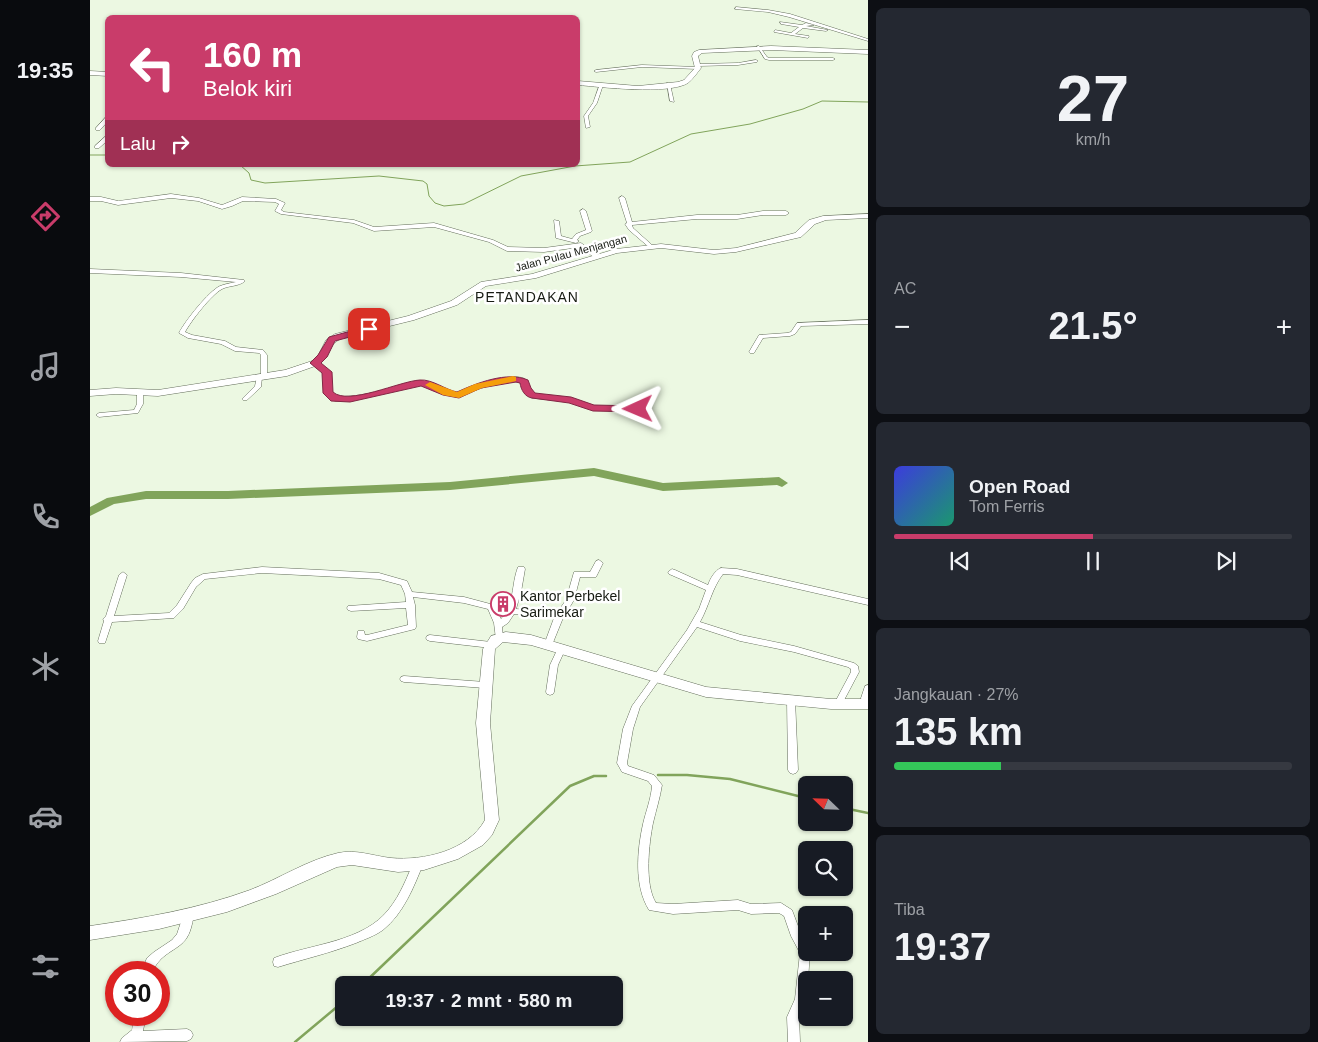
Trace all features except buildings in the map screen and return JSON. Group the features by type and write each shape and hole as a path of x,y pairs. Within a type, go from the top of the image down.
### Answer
{"street":[{"path":"736,8 781,13 868,40"},
{"path":"781,23 826,30"},
{"path":"792,34 808,24 836,30"},
{"path":"772,25 820,34"},
{"path":"775,31 808,37"},
{"path":"758,48 768,58 833,59"},
{"path":"698,67 695,56 698,51 758,48 868,52"},
{"path":"596,70 643,66 726,66 744,60 756,61"},
{"path":"580,83 640,88 684,82 698,67"},
{"path":"605,74 620,72 620,68"},
{"path":"90,73 105,74"},
{"path":"668,84 672,101"},
{"path":"588,127 586,116 596,102 602,85"},
{"path":"98,129 105,121"},
{"path":"105,140 99,146 105,145"},
{"path":"90,199 123,203 170,196 199,200 222,207 230,206 242,199 276,201 282,203 278,210 283,213 354,222 374,229 434,225 491,242 507,249 544,250 579,245"},
{"path":"622,198 628,224 650,246"},
{"path":"574,240 578,235 589,231 583,211"},
{"path":"628,224 698,217 737,217 754,213 786,213"},
{"name":"Jalan Pulau Menjangan","path":"315,363 322,357 329,342 338,336 400,322 444,307 484,284 534,276 622,250 650,246 669,246 714,252 736,250 798,235 812,222 826,218 868,216"},
{"path":"556,221 558,237 574,240 597,257"},
{"path":"90,271 181,275 242,281 238,284 221,287 214,292 186,325 182,333 223,342 235,349 261,351 264,355 258,387 245,399"},
{"path":"752,352 761,336 788,335 793,333 799,324 868,322"},
{"path":"90,393 116,391 158,393 292,371 315,363 327,372 328,393 331,397 339,400 422,383 447,393 459,395 479,386 517,379 524,382 526,389 532,396 571,400 593,408 638,409"},
{"path":"99,415 136,412 140,404 140,393"},
{"path":"550,692 554,665 554,647 560,616 570,600 578,574 593,575 599,563"},
{"path":"496,636 511,611 520,569"},
{"path":"107,620 171,616 178,612 197,580 204,577 256,570 379,576 404,583 411,604 413,621 410,629 366,638 361,637 360,633"},
{"path":"794,1042 793,1017 801,999 806,952 796,936 788,913 781,908 751,908 738,905 662,910 653,907 648,902 646,892 645,846 657,785 651,778 625,768 622,763 633,714 641,698 656,676 672,658 695,623 716,576 721,571 728,570 868,602"},
{"path":"672,572 711,589"},
{"path":"102,641 107,620 123,575"},
{"path":"90,933 145,926 188,916 270,889 340,859 358,859 400,866 418,864 466,849 482,836 491,823 489,774 483,723 486,685 496,636 494,610 488,605 464,600 409,594"},
{"path":"350,608 411,604"},
{"path":"511,611 560,616"},
{"path":"695,623 740,638 800,650 851,665 854,668 854,672 838,704"},
{"path":"430,638 517,637 699,690 721,694 838,704 867,704 865,698 868,688"},
{"path":"404,679 486,685"},
{"path":"791,699 794,770"},
{"path":"278,962 359,936 379,927 404,894 418,864"},
{"path":"153,961 157,954 179,942 185,932 188,916"},
{"path":"130,1040 138,1030 139,1026"},
{"path":"130,1040 187,1035"}],"waterway":[{"path":"580,166 630,162 691,134 750,124 803,109 822,101 868,102"},
{"path":"90,155 105,155"},
{"path":"242,167 249,173 251,180 265,183 379,176 423,181 427,184 429,196 435,203 444,206 464,204 521,176 570,167"},
{"path":"90,512 111,501 146,495 228,495 450,486 594,472 663,487 779,481 782,483"},
{"path":"658,775 687,775 730,779 798,796"},
{"path":"371,976 570,786 594,776 606,776"},
{"path":"853,810 868,813"},
{"path":"295,1042 335,1009"}],"slow traffic":[{"path":"430,385 447,393 459,395 479,386 513,379"}],"place":[{"name":"Kantor Perbekel Sarimekar","path":"503,604"}],"district":[{"name":"PETANDAKAN","path":"527,297"}],"route":[{"path":"369,329 332,339 322,357 315,363 327,372 328,393 335,399 345,400 419,383 426,383 447,393 459,395 479,386 517,379 524,382 526,389 532,396 571,400 593,408 638,409"}]}
